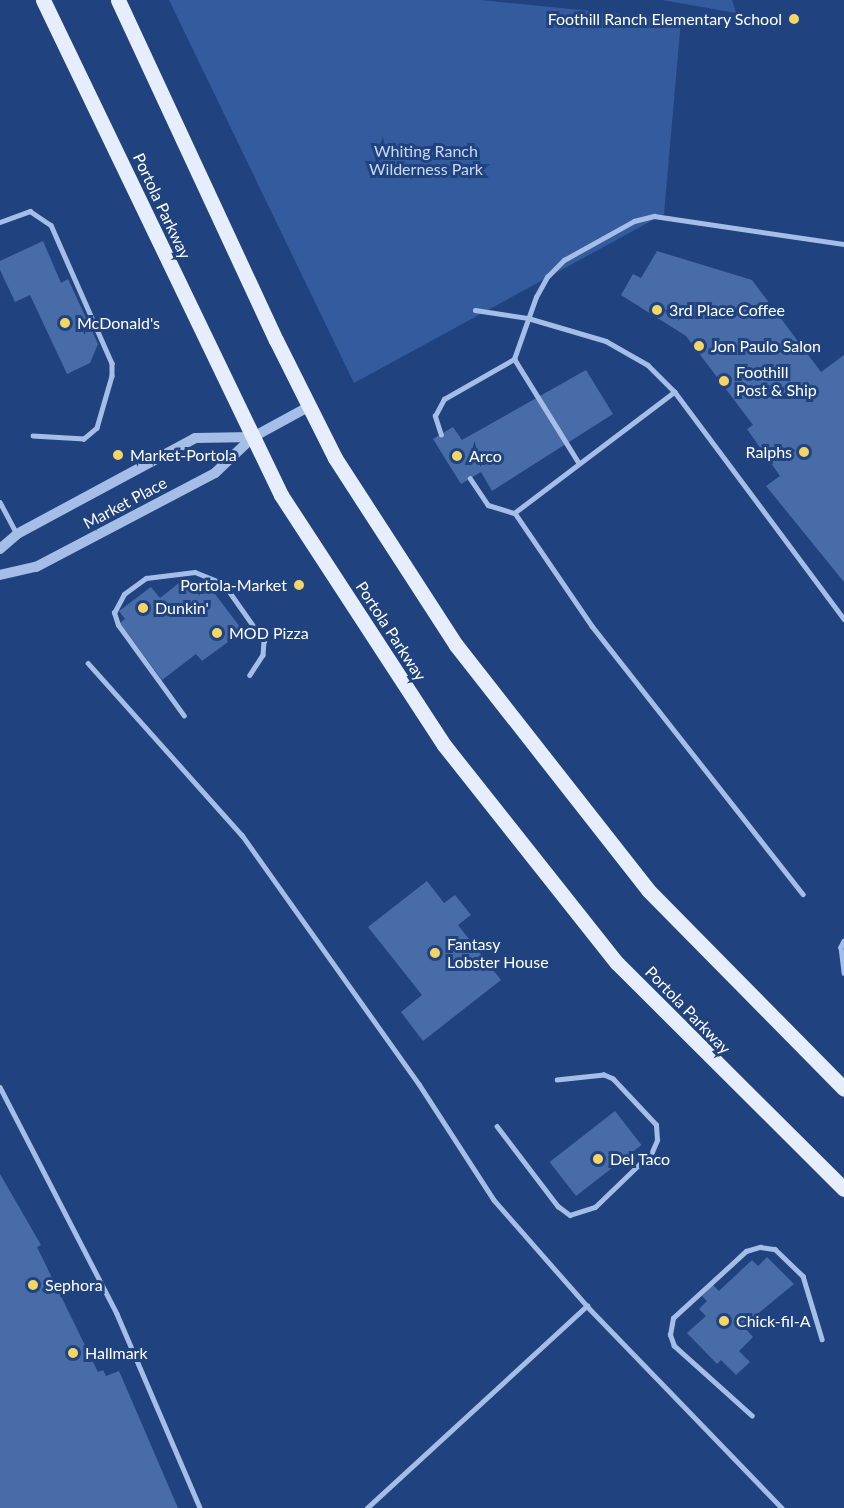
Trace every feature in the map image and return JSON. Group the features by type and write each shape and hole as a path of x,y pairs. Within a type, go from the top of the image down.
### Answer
{"main road":[{"name":"Portola Parkway","path":"43,0 281,495 444,745 617,963 844,1189"},
{"path":"118,0 308,407 335,458 456,645 633,871 844,1089"}],"street":[{"name":"Market Place","path":"0,575 36,567 215,473 252,437 308,407"},
{"name":"Market Place","path":"0,549 17,534 195,438 252,437"}],"lane":[{"path":"0,222 30,211 51,225 112,363 112,376 97,428 84,439 33,436"},
{"path":"441,435 435,416 444,399 514,359 528,318 547,277 564,260 634,221 654,216 844,244"},
{"path":"475,310 528,318 606,341 648,365 675,392 844,619"},
{"path":"514,359 579,464"},
{"path":"515,513 675,392"},
{"path":"470,478 488,505 515,513 606,644 803,894"},
{"path":"0,502 17,534"},
{"path":"184,716 118,625 114,613 124,594 146,578 195,572 224,584 264,641 263,655 250,675"},
{"path":"88,663 242,835 419,1084 494,1200 587,1306 782,1508"},
{"path":"844,941 841,947 844,972"},
{"path":"497,1126 558,1206 570,1215 596,1207 652,1152 657,1140 656,1125 614,1079 604,1075 557,1080"},
{"path":"0,1087 117,1314 200,1508"},
{"path":"752,1416 674,1346 670,1335 673,1318 746,1251 760,1247 775,1249 803,1276 822,1339"},
{"path":"367,1508 587,1306"}],"green space":[{"name":"Whiting Ranch Wilderness Park","path":"169,0 481,0 681,20 664,214 354,383"},
{"path":"662,0 732,0 736,13"}],"building":[{"name":"McDonald's","path":"43,241 61,283 68,279 98,344 90,363 67,374 30,295 15,302 0,270 0,261"},
{"path":"657,251 752,280 821,372 844,355 844,582 766,486 780,476 747,429 753,425 686,336 621,295 633,274 641,278"},
{"path":"586,370 613,414 492,491 481,472 461,484 433,439 453,427 462,440"},
{"path":"179,583 212,590 243,631 202,661 196,654 162,680 120,623 125,619 119,611 151,587 160,598"},
{"name":"Fantasy Lobster House","path":"427,881 444,903 455,895 471,915 458,925 501,980 423,1041 401,1012 422,995 368,927"},
{"name":"Del Taco","path":"615,1111 641,1145 576,1196 550,1162"},
{"path":"0,1174 41,1245 37,1247 98,1372 103,1370 106,1376 119,1371 178,1508 0,1508"},
{"name":"Chick-fil-A","path":"767,1257 794,1284 743,1326 753,1337 739,1351 750,1362 736,1375 721,1360 717,1364 687,1333 706,1316 699,1309 707,1301 702,1296 713,1285 719,1291 752,1260 758,1266"}],"place":[{"name":"Foothill Ranch Elementary School","path":"794,19"},
{"name":"3rd Place Coffee","path":"657,310"},
{"name":"McDonald's","path":"65,323"},
{"name":"Jon Paulo Salon","path":"699,346"},
{"name":"Foothill Post & Ship","path":"724,381"},
{"name":"Ralphs","path":"804,452"},
{"name":"Market-Portola","path":"118,455"},
{"name":"Arco","path":"457,456"},
{"name":"Portola-Market","path":"299,585"},
{"name":"Dunkin'","path":"143,608"},
{"name":"MOD Pizza","path":"217,633"},
{"name":"Fantasy Lobster House","path":"435,953"},
{"name":"Del Taco","path":"598,1159"},
{"name":"Sephora","path":"33,1285"},
{"name":"Chick-fil-A","path":"724,1321"},
{"name":"Hallmark","path":"73,1353"}]}
